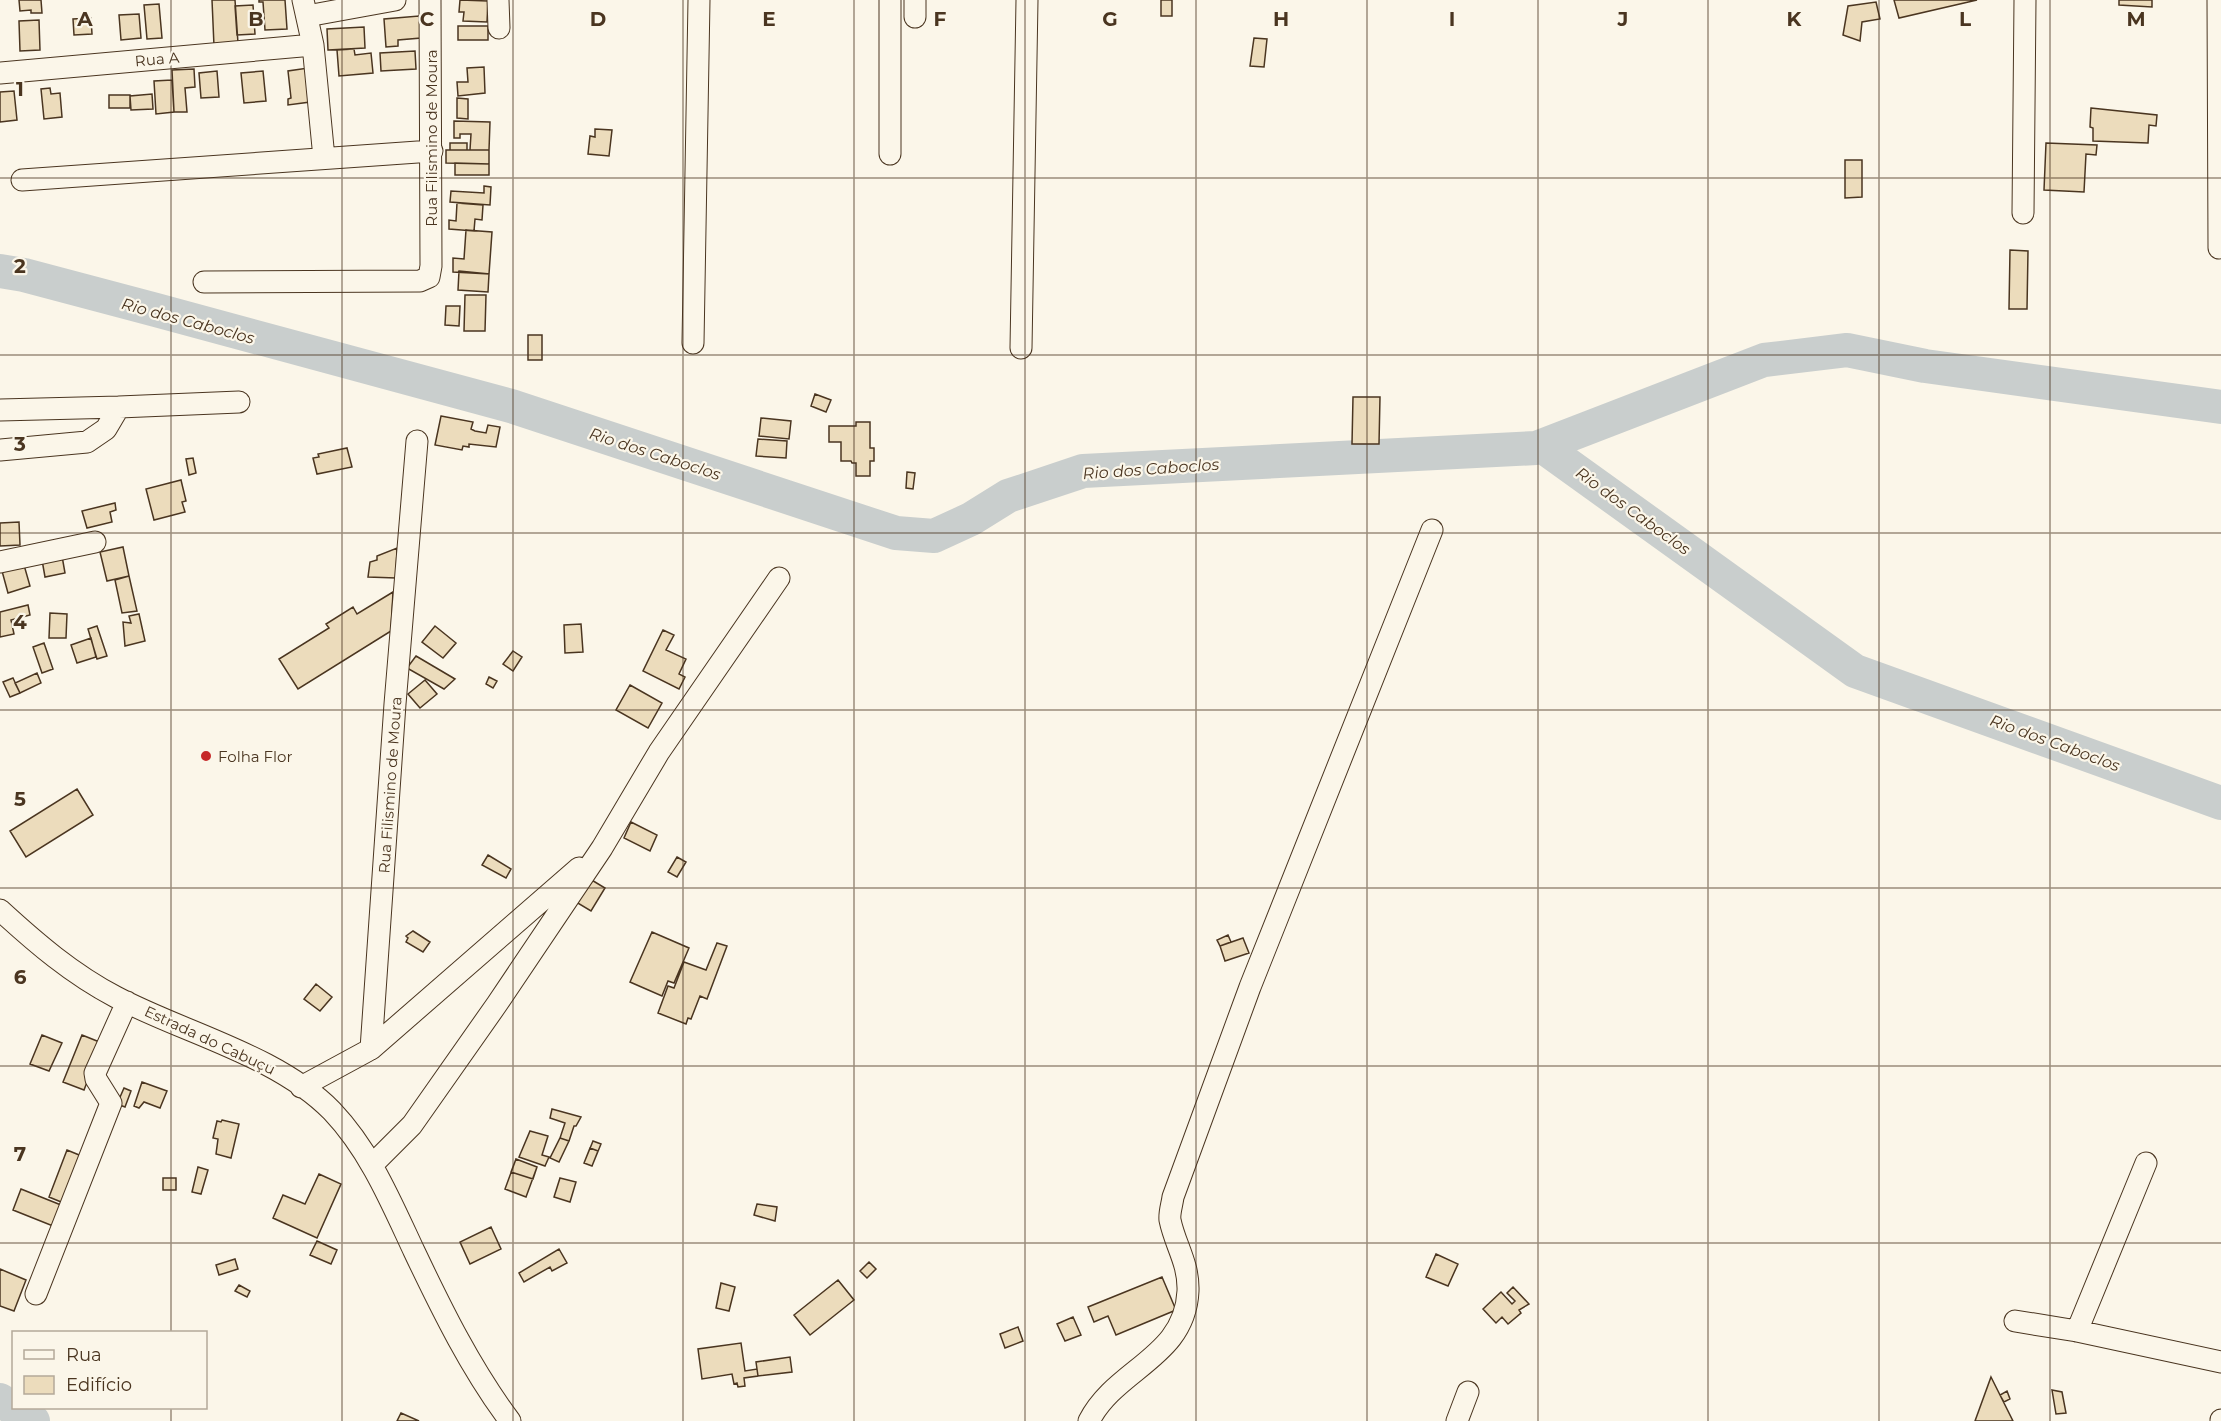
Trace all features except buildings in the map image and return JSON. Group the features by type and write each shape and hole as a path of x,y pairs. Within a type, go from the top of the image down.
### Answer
{"street":[{"path":"324,158 313,45 305,8 395,0"},
{"name":"Rua Filismino de Moura","path":"204,282 420,281 429,277 432,150 430,0"},
{"path":"498,0 498,28"},
{"path":"693,343 699,0"},
{"path":"890,0 890,154"},
{"path":"1021,348 1027,0"},
{"path":"2024,213 2025,0"},
{"path":"2218,0 2219,248"},
{"name":"Rua A","path":"0,73 313,45"},
{"path":"22,180 432,150"},
{"path":"0,410 239,402"},
{"path":"0,450 87,442 106,429 119,407"},
{"name":"Rua Filismino de Moura","path":"371,1049 395,704 417,441"},
{"path":"1089,1421 1095,1408 1111,1391 1166,1347 1184,1313 1188,1290 1185,1262 1170,1217 1173,1197 1255,976 1432,530"},
{"path":"0,562 95,542"},
{"path":"373,1164 412,1125 602,848 658,752 779,578"},
{"path":"301,1087 371,1049 602,848"},
{"name":"Estrada do Cabuçu","path":"0,910 75,973 126,1002 266,1064 330,1109 373,1164 460,1343 490,1395 510,1421"},
{"path":"36,1294 111,1104 96,1079 95,1073 126,1002"},
{"path":"2077,1331 2146,1163"},
{"path":"2015,1321 2077,1331 2221,1362"},
{"path":"1457,1421 1468,1392"}],"waterway":[{"name":"Rio dos Caboclos","path":"0,271 24,275 511,406 896,533 934,536 971,519 1008,496 1083,471 1536,448 1764,360 1847,350 1925,366 2221,407"},
{"name":"Rio dos Caboclos","path":"1542,446 1855,671 2221,803"},
{"path":"0,1400 12,1408"},
{"path":"14,1409 33,1421"}],"place":[{"name":"Folha Flor","path":"206,756"}]}
